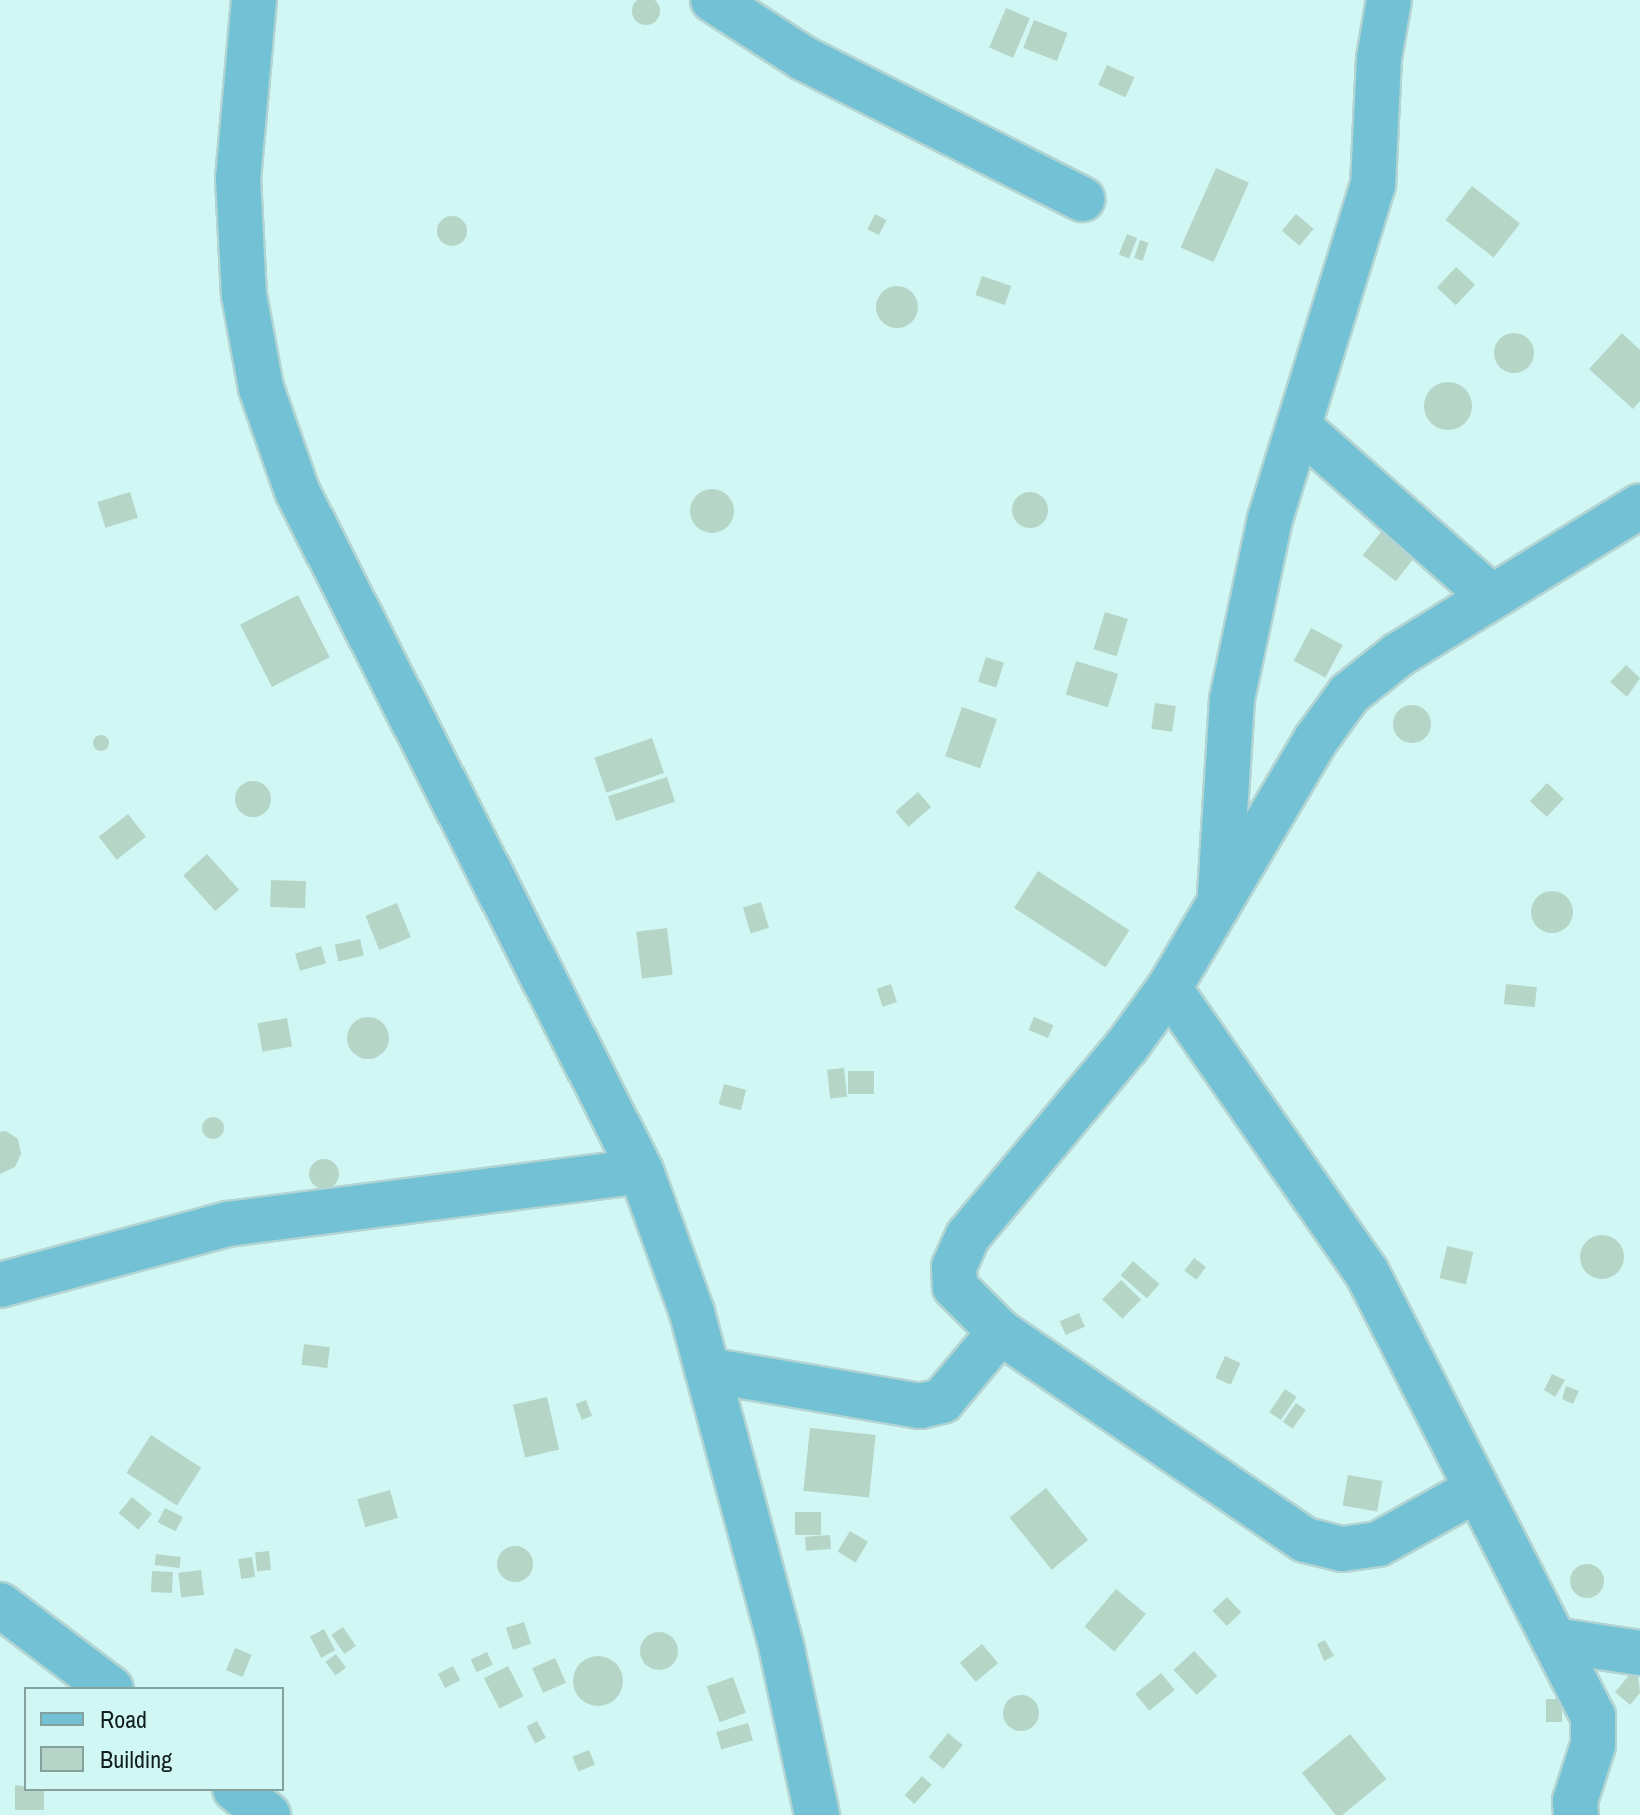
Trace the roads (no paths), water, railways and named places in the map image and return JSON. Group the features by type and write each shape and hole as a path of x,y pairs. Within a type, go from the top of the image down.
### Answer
{"street":[{"path":"254,0 238,178 244,295 261,388 297,491 641,1171 707,1370 782,1650 817,1815"},
{"path":"713,0 803,58 1082,199"},
{"path":"1220,901 1232,699 1270,519 1373,185 1379,58 1389,0"},
{"path":"1299,427 1492,597"},
{"path":"1477,1489 1378,1544 1342,1549 1305,1540 1000,1332 955,1287 954,1267 968,1236 1127,1046 1169,988 1315,741 1349,694 1398,655 1640,506"},
{"path":"1169,988 1366,1271 1593,1716 1593,1745 1575,1801 1576,1815"},
{"path":"0,1285 228,1224 641,1171"},
{"path":"707,1370 920,1406 942,1401 1000,1332"},
{"path":"0,1605 108,1687"},
{"path":"1554,1640 1640,1653"},
{"path":"238,1791 268,1815"}]}
